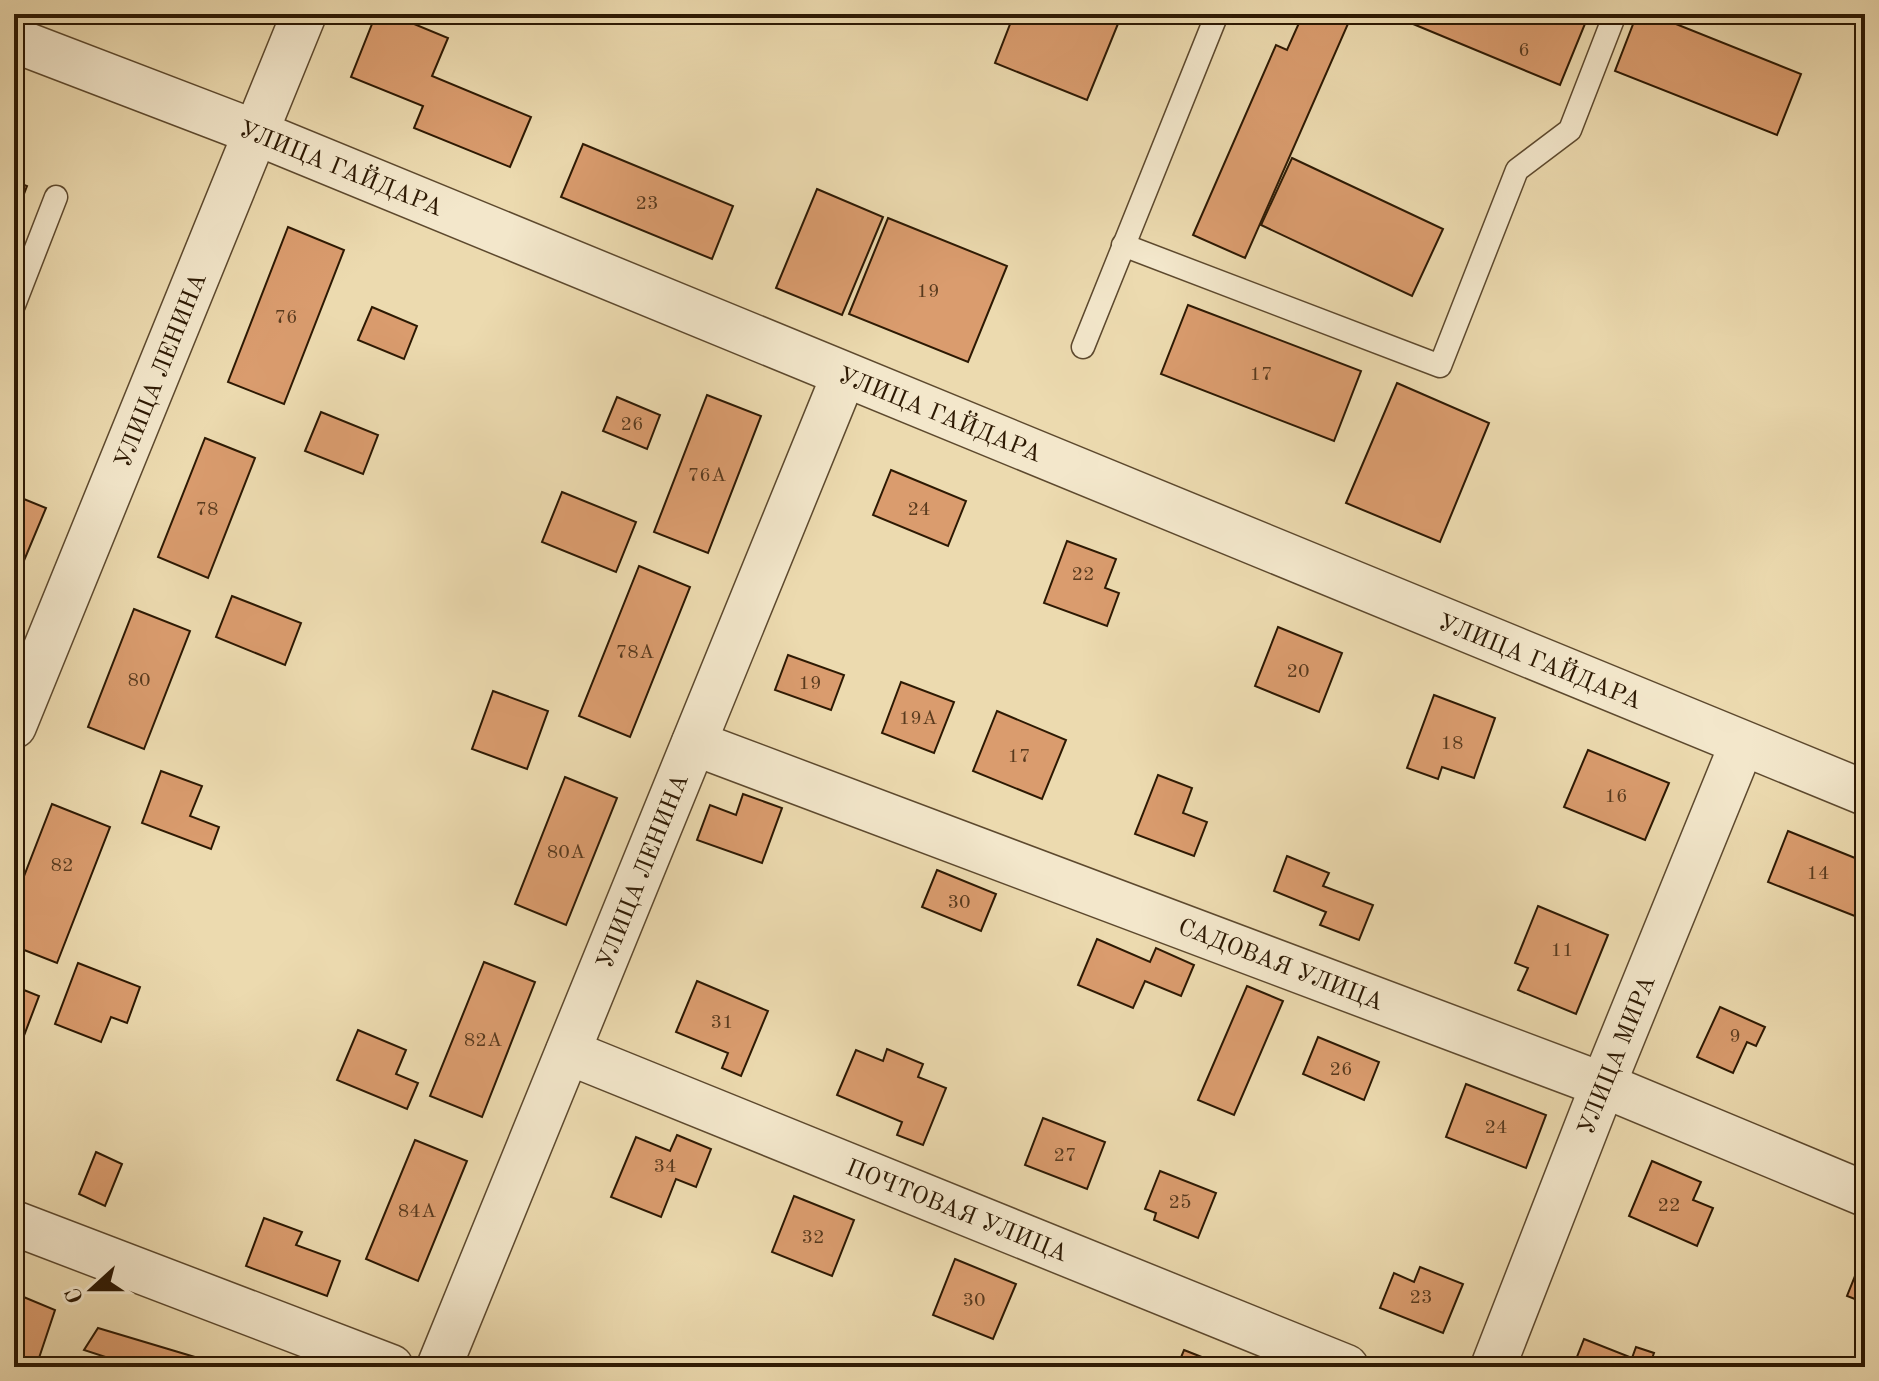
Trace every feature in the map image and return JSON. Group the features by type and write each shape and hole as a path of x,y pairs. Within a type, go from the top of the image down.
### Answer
{"street":[{"name":"УЛИЦА ЛЕНИНА","path":"14,726 304,14"},
{"name":"УЛИЦА ГАЙДАРА","path":"14,40 257,133 1865,793"},
{"name":"УЛИЦА ЛЕНИНА","path":"439,1367 844,375"},
{"name":"САДОВАЯ УЛИЦА","path":"694,743 1603,1085 1865,1194"},
{"name":"УЛИЦА МИРА","path":"1493,1367 1603,1085 1742,744"},
{"name":"ПОЧТОВАЯ УЛИЦА","path":"568,1052 1346,1367"},
{"path":"14,1223 391,1367"}],"lane":[{"path":"1083,347 1217,14"},
{"path":"1123,245 1440,366 1517,170 1570,130 1615,14"},
{"path":"14,305 56,197"}],"building":[{"path":"376,14 390,14 448,38 432,76 531,117 510,167 414,128 423,106 351,77"},
{"path":"1014,14 1122,14 1087,100 995,63"},
{"path":"1303,14 1346,14 1351,17 1245,258 1193,235 1276,45 1287,50"},
{"path":"1389,14 1589,14 1560,85"},
{"path":"1637,14 1651,14 1801,74 1777,135 1615,71"},
{"path":"583,144 733,206 712,259 561,197"},
{"path":"1292,158 1443,229 1412,296 1261,225"},
{"path":"14,181 27,186 14,220"},
{"path":"817,189 883,217 842,315 776,288"},
{"path":"888,218 1007,266 968,362 849,314"},
{"path":"288,227 344,250 284,404 228,382"},
{"path":"1188,305 1361,371 1334,441 1161,374"},
{"path":"372,307 417,326 404,359 358,340"},
{"path":"1397,383 1489,423 1440,542 1346,503"},
{"path":"707,395 761,416 708,553 654,532"},
{"path":"617,397 660,415 647,449 603,431"},
{"path":"321,412 378,435 363,474 305,451"},
{"path":"205,438 255,458 208,578 158,557"},
{"path":"891,470 966,501 948,546 873,515"},
{"path":"562,492 636,522 616,572 542,542"},
{"path":"14,495 46,508 23,563 14,560"},
{"path":"1067,541 1116,559 1105,588 1119,593 1107,626 1044,603"},
{"path":"639,566 690,587 630,737 579,716"},
{"path":"232,596 301,623 285,665 216,637"},
{"path":"134,609 190,631 144,749 88,727"},
{"path":"1278,627 1342,653 1319,712 1255,686"},
{"path":"788,655 844,675 831,710 775,690"},
{"path":"901,682 954,702 934,753 882,733"},
{"path":"493,691 548,711 527,769 472,749"},
{"path":"1434,695 1495,718 1474,778 1442,767 1438,779 1407,768"},
{"path":"997,711 1066,740 1042,799 973,771"},
{"path":"1588,750 1669,783 1645,840 1564,807"},
{"path":"161,771 202,786 190,816 219,827 211,849 142,823"},
{"path":"1158,775 1192,788 1183,813 1207,822 1194,856 1135,834"},
{"path":"565,777 617,798 566,925 515,904"},
{"path":"743,794 782,808 762,863 697,840 710,805 736,815"},
{"path":"52,804 110,827 57,963 14,946 14,902"},
{"path":"1788,831 1865,862 1865,920 1768,882"},
{"path":"1287,856 1329,873 1323,886 1373,905 1359,940 1320,925 1326,912 1274,891"},
{"path":"937,870 996,894 981,931 922,907"},
{"path":"1538,906 1608,935 1576,1014 1518,990 1528,968 1515,963"},
{"path":"1097,939 1150,962 1156,948 1194,965 1181,996 1145,981 1133,1008 1078,985"},
{"path":"484,962 535,982 482,1117 430,1096"},
{"path":"78,963 140,987 127,1023 111,1017 101,1042 55,1024"},
{"path":"697,981 768,1011 741,1076 722,1068 728,1053 676,1032"},
{"path":"14,986 39,996 14,1062"},
{"path":"1247,986 1283,1001 1234,1115 1198,1100"},
{"path":"1720,1007 1765,1027 1756,1046 1747,1042 1733,1073 1697,1057"},
{"path":"358,1030 406,1050 396,1074 418,1083 407,1109 337,1080"},
{"path":"1318,1037 1379,1062 1364,1100 1303,1074"},
{"path":"887,1049 923,1064 918,1077 946,1088 923,1145 897,1135 902,1122 837,1095 856,1050 883,1061"},
{"path":"1466,1084 1546,1115 1526,1168 1446,1137"},
{"path":"1043,1118 1105,1142 1087,1189 1025,1165"},
{"path":"677,1135 711,1149 696,1187 676,1179 661,1217 611,1197 636,1137 670,1151"},
{"path":"415,1140 467,1161 418,1281 366,1259"},
{"path":"96,1152 122,1164 105,1206 79,1194"},
{"path":"1652,1161 1701,1182 1693,1200 1713,1208 1697,1246 1629,1216"},
{"path":"1160,1171 1216,1193 1198,1238 1154,1220 1156,1213 1145,1209"},
{"path":"794,1196 854,1220 832,1276 772,1252"},
{"path":"264,1218 302,1232 296,1245 340,1261 327,1296 246,1266"},
{"path":"1865,1251 1865,1303 1847,1296"},
{"path":"955,1259 1016,1284 993,1339 933,1315"},
{"path":"1420,1267 1463,1284 1443,1333 1380,1308 1394,1273 1414,1282"},
{"path":"14,1293 55,1310 36,1367 14,1357"},
{"path":"98,1328 225,1366 136,1367 84,1350"},
{"path":"1584,1339 1632,1358 1636,1347 1654,1353 1649,1367 1573,1367"},
{"path":"1184,1350 1227,1367 1177,1367"}]}
